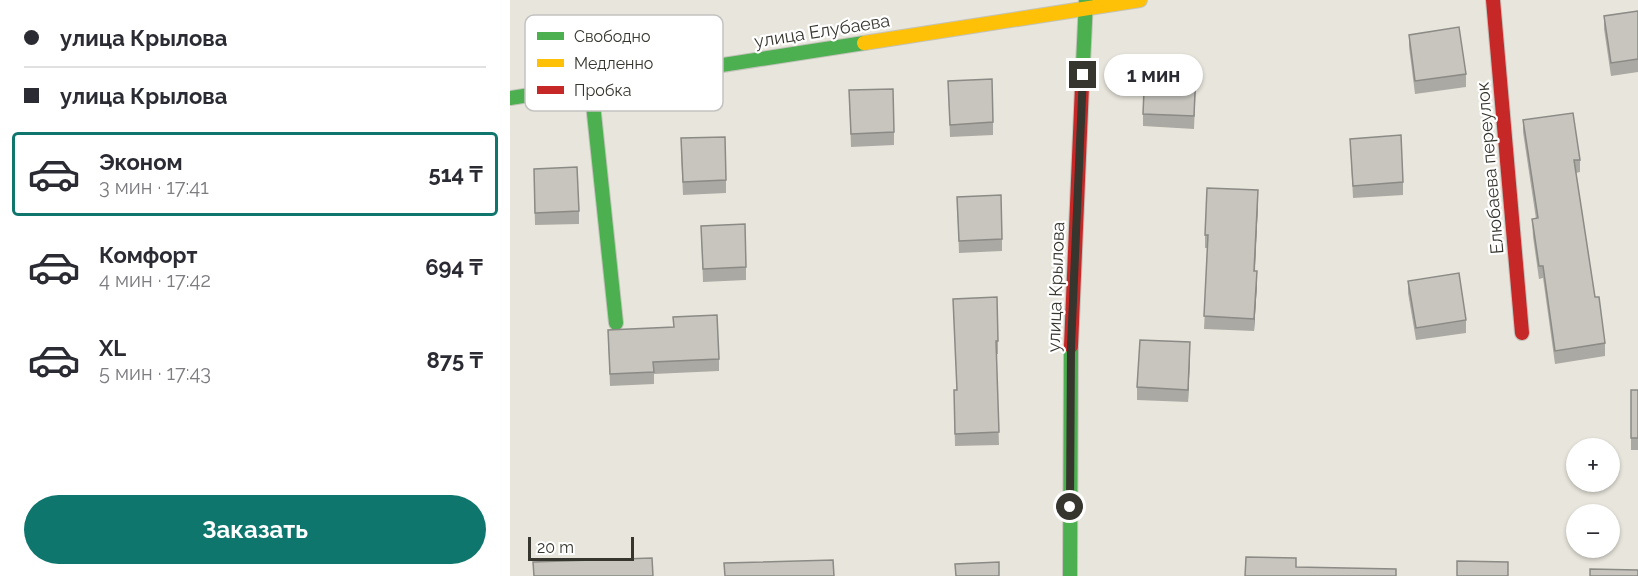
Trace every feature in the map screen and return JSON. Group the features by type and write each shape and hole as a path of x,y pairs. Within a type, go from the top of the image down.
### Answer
{"street":[{"name":"улица Елубаева","path":"723,63 1086,4 1140,0"},
{"name":"Елюбаева переулок","path":"1493,0 1522,333"},
{"name":"улица Крылова","path":"1070,576 1071,346 1086,4"},
{"name":"улица Елубаева","path":"510,99 525,96"},
{"path":"594,111 616,323"}],"building":[{"path":"1638,11 1638,59 1611,63 1604,16"},
{"path":"1459,27 1466,74 1415,81 1409,35"},
{"path":"1145,67 1196,69 1194,116 1143,114"},
{"path":"992,79 993,122 950,125 948,81"},
{"path":"893,89 894,132 851,134 849,90"},
{"path":"1573,113 1580,160 1574,160 1595,297 1599,297 1605,343 1555,351 1543,266 1539,266 1532,219 1538,218 1523,120"},
{"path":"1401,135 1403,182 1353,186 1350,139"},
{"path":"725,137 726,180 683,182 681,138"},
{"path":"577,167 579,211 535,213 534,169"},
{"path":"1207,188 1258,190 1254,319 1204,316 1208,235 1205,235"},
{"path":"1001,195 1002,239 959,241 957,197"},
{"path":"745,224 746,267 703,269 701,226"},
{"path":"1459,273 1466,320 1416,328 1408,281"},
{"path":"997,297 999,432 955,434 954,390 957,390 953,299"},
{"path":"717,315 719,359 653,362 654,372 610,374 608,330 674,327 673,317"},
{"path":"1140,340 1190,342 1188,390 1137,387"},
{"path":"1631,390 1638,390 1638,438 1631,438"},
{"path":"1246,557 1296,558 1296,567 1396,569 1396,576 1245,576"},
{"path":"652,558 653,576 534,576 533,562"},
{"path":"833,560 834,576 725,576 724,563"},
{"path":"1457,561 1508,562 1508,576 1457,576"},
{"path":"999,562 999,576 956,576 955,564"},
{"path":"1590,569 1638,570 1638,576 1590,576"}],"traffic: fast":[{"path":"1082,86 1086,0"},
{"path":"723,65 864,43"},
{"path":"510,98 525,96"},
{"path":"594,111 616,323"},
{"path":"1070,576 1071,346"}],"traffic: slow":[{"path":"864,43 1140,0"}],"traffic: jam":[{"path":"1493,0 1522,333"},
{"path":"1071,346 1082,86"}],"route":[{"path":"1070,507 1071,346 1083,75"}]}
